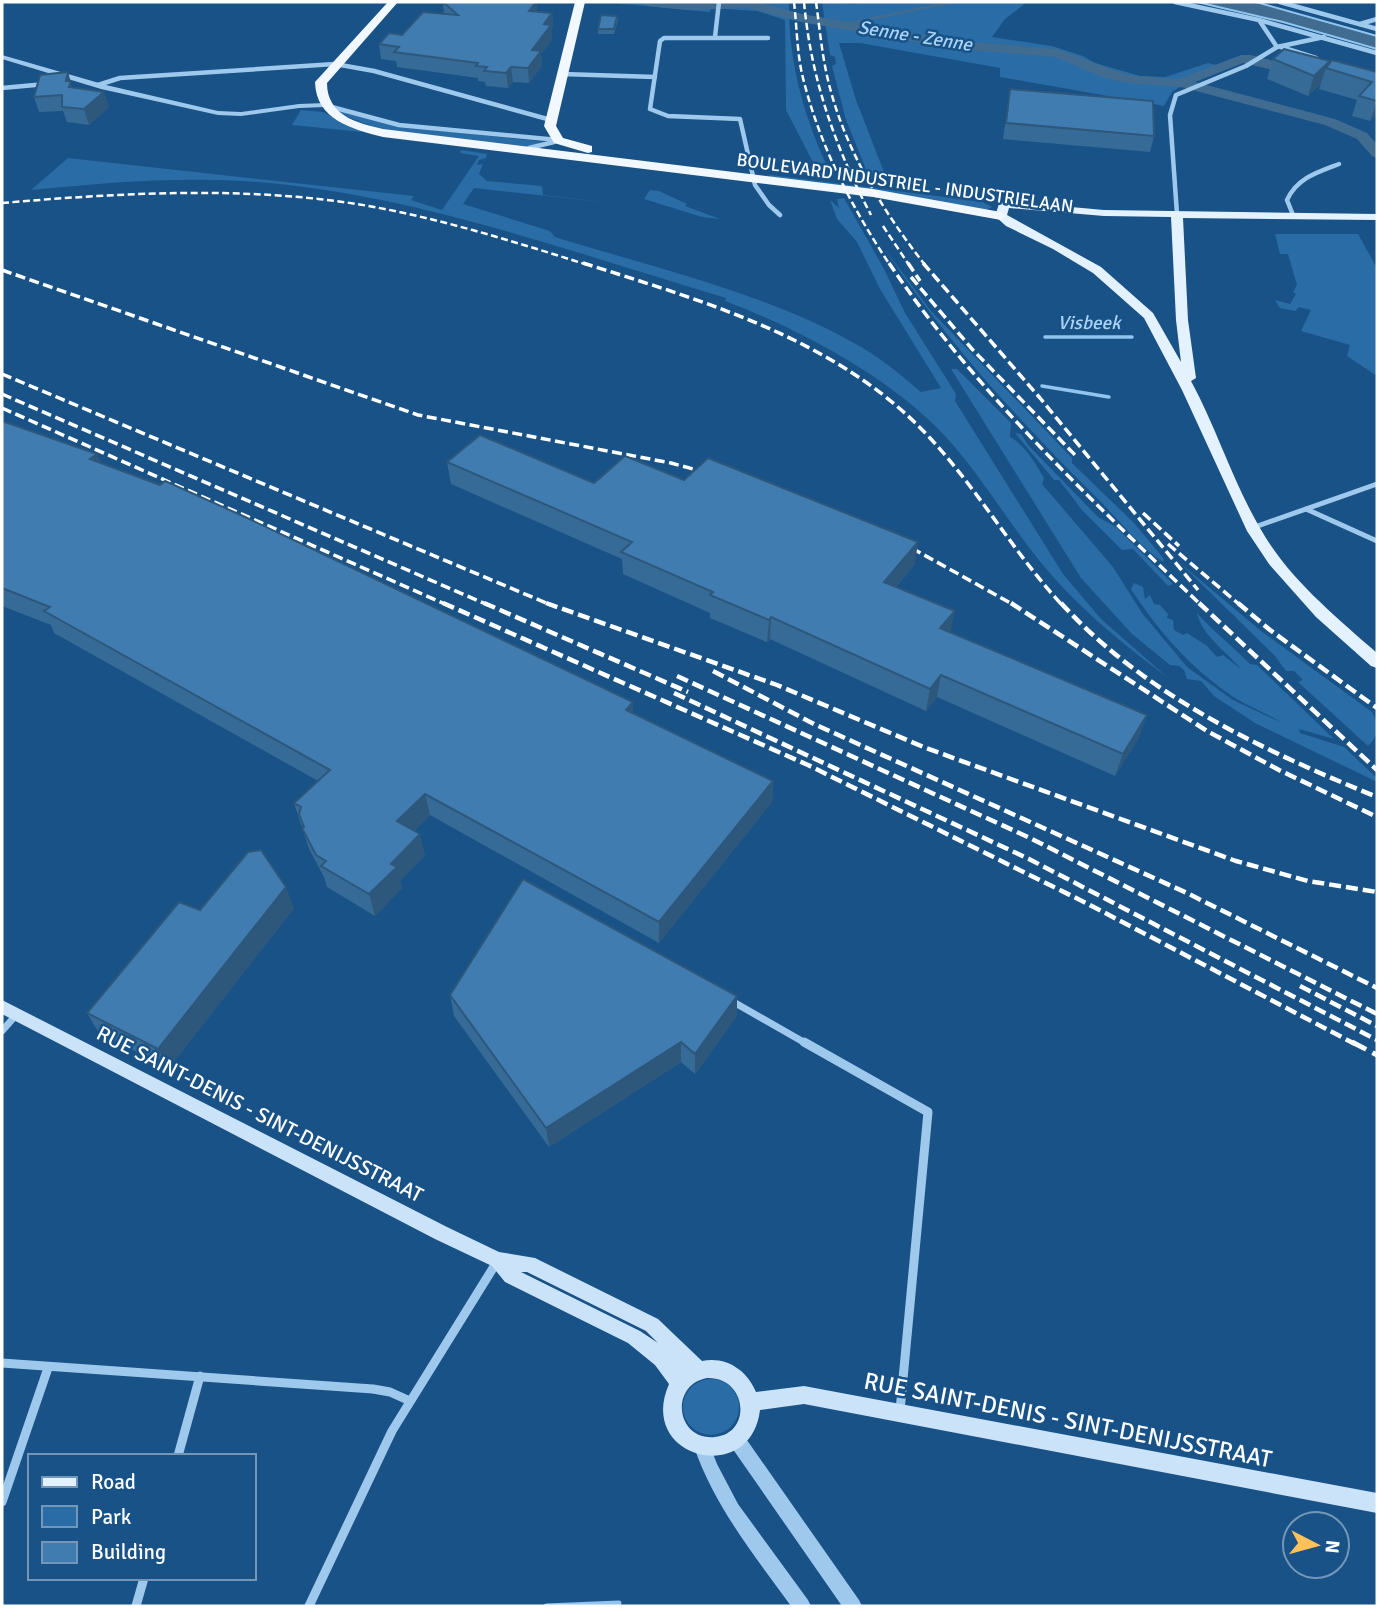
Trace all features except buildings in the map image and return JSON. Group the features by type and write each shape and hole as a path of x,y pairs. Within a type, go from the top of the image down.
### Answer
{"highway":[{"path":"325,104 321,82 393,2"},
{"path":"558,140 551,131 551,120 580,2"},
{"name":"BOULEVARD INDUSTRIEL - INDUSTRIELAAN","path":"325,104 354,125 383,133 752,174"},
{"name":"BOULEVARD INDUSTRIEL - INDUSTRIELAAN","path":"558,140 589,149 873,193 1003,210"}],"main road":[{"name":"BOULEVARD INDUSTRIEL - INDUSTRIELAAN","path":"1003,210 1377,229"},
{"name":"BOULEVARD INDUSTRIEL - INDUSTRIELAAN","path":"1003,210 1029,219"},
{"path":"1003,210 1010,223 1057,246 1097,270 1149,316 1166,343 1189,390 1252,528 1274,561 1313,605 1377,662"},
{"name":"BOULEVARD INDUSTRIEL - INDUSTRIELAAN","path":"1068,223 1293,215 1377,217"},
{"path":"1177,220 1189,390"},
{"path":"1149,316 1165,322 1182,320"},
{"path":"1166,343 1184,342"},
{"name":"RUE SAINT-DENIS - SINT-DENIJSSTRAAT","path":"9,1011 498,1260"},
{"path":"498,1260 529,1265 652,1325 698,1370"},
{"path":"498,1260 511,1276 651,1348 680,1383"},
{"path":"716,1368 732,1374 743,1386 749,1402 748,1418 736,1439 720,1447 702,1447 685,1437 674,1420 673,1401 680,1383 698,1370 716,1368"},
{"name":"RUE SAINT-DENIS - SINT-DENIJSSTRAAT","path":"749,1402 804,1395 1377,1503"}],"street":[{"path":"715,37 719,2"},
{"path":"1175,2 1259,20 1377,53"},
{"path":"1280,2 1377,29"},
{"path":"1360,24 1377,19"},
{"path":"1259,20 1277,47 1328,62"},
{"path":"768,38 675,36 662,39 650,109 654,113 731,117 742,121 758,194 780,215"},
{"path":"1177,220 1170,115 1176,95 1255,60 1277,47 1324,37"},
{"name":"BOULEVARD INDUSTRIEL - INDUSTRIELAAN","path":"2,57 74,81 218,113 241,114 325,104"},
{"path":"98,85 120,78 335,64 374,71 551,120"},
{"path":"562,74 655,77"},
{"path":"2,88 57,84"},
{"name":"BOULEVARD INDUSTRIEL - INDUSTRIELAAN","path":"295,107 325,104 398,125 558,140"},
{"name":"BOULEVARD INDUSTRIEL - INDUSTRIELAAN","path":"473,144 536,148 558,140"},
{"path":"1293,215 1287,200 1291,188 1300,181 1339,164"},
{"path":"1252,528 1377,484"},
{"path":"1306,509 1377,541"},
{"path":"725,997 928,1112 900,1412"},
{"path":"2,1031 9,1011"},
{"path":"309,1606 392,1431 498,1260"},
{"path":"2,1363 373,1389 390,1392 410,1401"},
{"path":"2,1502 48,1368"},
{"path":"179,1454 200,1376"},
{"path":"736,1439 853,1606"},
{"path":"702,1447 709,1471 723,1495 802,1606"},
{"path":"136,1606 143,1580"}],"green space":[{"path":"603,2 789,2 789,24 800,91 806,113 832,176 819,174 786,110 785,20 757,11 726,9 725,6 711,6 710,12"},
{"path":"822,2 1027,2 1005,19 992,37 1052,46 1095,63 1140,76 1165,77 1208,63 1229,68 1178,88 1172,92 1164,106 1000,77 1000,68 860,43 839,43 856,100 884,172 884,182 870,179 846,120 832,66 836,64 835,57 830,55"},
{"path":"301,110 323,112 362,132 292,125"},
{"path":"339,110 395,126 546,142 527,147 430,138 382,129 360,122 338,112"},
{"path":"461,150 487,154 477,165 483,164 479,174 487,181 542,186 543,195 621,204 474,188 463,204 550,231 555,237 707,282 783,309 861,347 921,392 941,388 880,289 857,242 837,219 830,200 839,208 837,199 844,198 905,313 956,394 955,401 1063,574 1101,619 1167,677 1115,636 1067,592 1038,559 958,451 923,414 842,357 813,340 725,301 726,298 488,226 366,197 305,187 243,181 164,180 31,190 68,158 414,196 411,200 442,210 479,156 460,153"},
{"path":"765,176 982,202 992,207 986,210"},
{"path":"650,190 659,191 687,204 685,206 720,219 702,217 644,199"},
{"path":"1275,234 1358,234 1377,268 1377,376 1347,356 1350,345 1301,331 1311,310 1299,307 1295,311 1280,308 1275,300 1290,304 1296,294 1293,292 1297,285 1288,254 1280,254"},
{"path":"884,248 931,311 1072,458 1072,463 1134,523 1164,559 1163,562 1129,532 985,379 932,315"},
{"path":"951,369 957,369 1011,423 1010,437 1021,445 1034,461 1044,478 1042,484 1113,567 1142,613 1187,667 1233,700 1280,722 1232,696 1189,661 1141,605 1131,589 1134,583 1143,587 1145,599 1150,595 1154,604 1160,605 1168,614 1167,618 1173,620 1174,630 1183,635 1187,633 1207,646 1217,657 1223,655 1241,669 1209,636 1197,613 1250,664 1257,665 1334,739 1299,729 1300,733 1344,747 1377,778 1377,782 1255,723 1214,696 1201,681 1187,679 1184,670 1170,665 1132,634 1081,578"},
{"path":"1015,433 1021,434 1028,445 1098,517 1116,527 1173,584 1168,586 1133,549 1122,550 1082,510 1059,480 1054,480"},
{"path":"1180,563 1261,631 1372,712 1377,730 1368,746 1298,682 1303,680 1294,671 1286,671 1275,656"},
{"path":"711,1379 722,1381 731,1387 737,1396 737,1418 731,1427 722,1433 711,1435 700,1433 691,1427 685,1418 683,1407 685,1396 691,1387 700,1381"}],"shaded area":[{"path":"1197,2 1256,2 1377,36 1377,49 1283,22"}],"waterway":[{"name":"Senne - Zenne","path":"647,2 688,6 749,4 801,18 957,45 1058,53 1107,74 1127,79 1181,83"},
{"path":"843,24 955,2"},
{"name":"Senne - Zenne","path":"1181,83 1241,59 1251,59 1304,73"},
{"name":"Senne - Zenne","path":"1181,83 1330,122 1362,136 1377,153"},
{"name":"Visbeek","path":"1045,337 1132,337"},
{"name":"Visbeek","path":"1042,386 1109,397"},
{"path":"546,1606 619,1603"}],"railway":[{"path":"794,2 802,72 819,130 839,177 890,265"},
{"path":"804,2 812,58 827,112 846,164 871,215"},
{"path":"816,2 831,93 840,120 877,196 925,265"},
{"path":"2,203 180,193 313,198 357,204 445,223 588,265"},
{"path":"883,226 909,265"},
{"path":"583,263 676,293 769,328 855,375 894,404 930,438 1062,605"},
{"path":"889,263 958,356 996,400 1076,484 1201,605"},
{"path":"908,263 920,281"},
{"path":"923,263 1040,398 1198,590"},
{"path":"2,270 418,415 671,463 715,475"},
{"path":"911,277 972,349 1077,457"},
{"path":"2,374 548,604"},
{"path":"2,394 488,605"},
{"path":"2,408 447,605"},
{"path":"1143,513 1179,546"},
{"path":"899,541 1014,605"},
{"path":"1168,544 1240,605"},
{"path":"443,603 808,765 1088,904 1355,1044"},
{"path":"484,603 688,692"},
{"path":"1011,603 1207,731 1279,770 1377,817"},
{"path":"1061,603 1094,636 1168,693 1291,760 1377,797"},
{"path":"1199,603 1377,770"},
{"path":"1238,603 1270,630 1377,708"},
{"path":"548,604 777,685 926,748 1236,861 1308,881 1377,892"},
{"path":"713,671 814,724 1187,893 1377,988"},
{"path":"677,676 1030,838 1377,1014"},
{"path":"674,693 1029,859 1377,1040"},
{"path":"1300,986 1377,1026"},
{"path":"1352,1042 1377,1055"}]}
